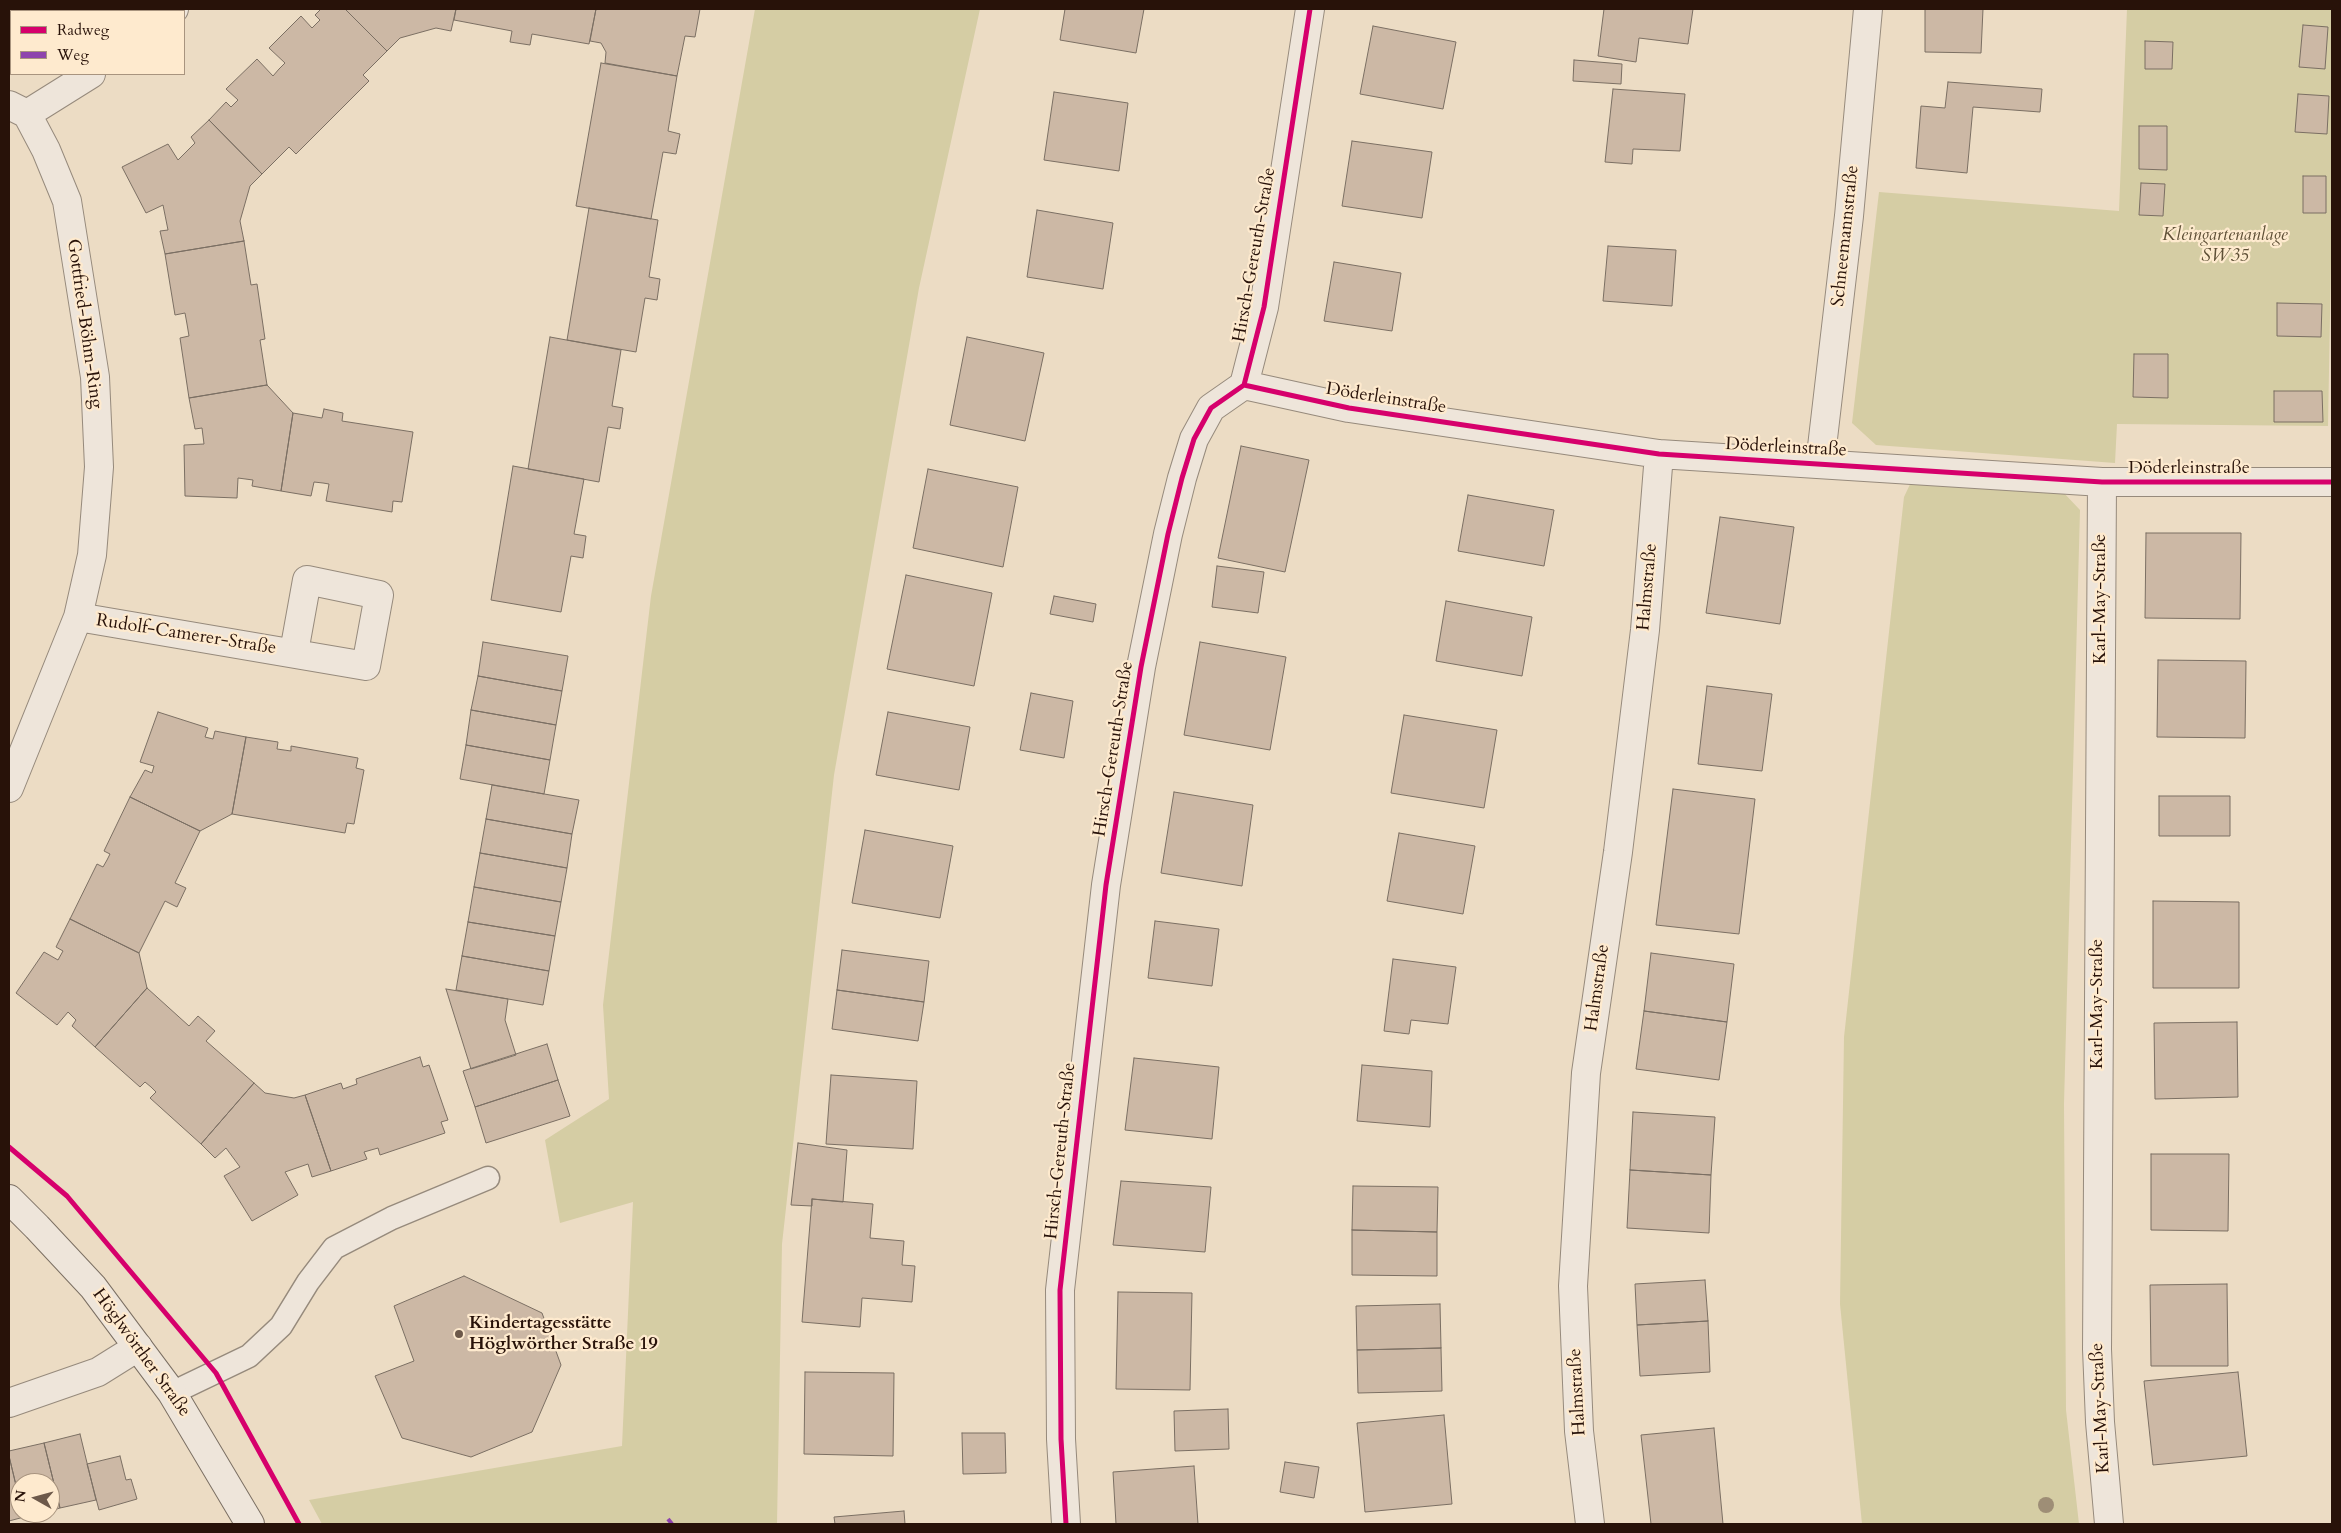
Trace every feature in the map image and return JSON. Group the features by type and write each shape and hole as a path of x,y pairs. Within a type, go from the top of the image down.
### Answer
{"street":[{"name":"Hirsch-Gereuth-Straße","path":"1066,1524 1061,1438 1060,1290 1106,885 1141,667 1168,534 1194,439 1210,408 1244,385 1264,307 1310,9"},
{"name":"Schneemannstraße","path":"1820,464 1849,216 1868,9"},
{"path":"18,109 89,75"},
{"name":"Gottfried-Böhm-Ring","path":"9,788 78,617 92,556 99,467 95,377 67,201 46,150 18,109"},
{"name":"Döderleinstraße","path":"1244,385 1349,408 1658,454 2102,482 2332,482"},
{"name":"Halmstraße","path":"1590,1524 1579,1431 1572,1286 1586,1073 1618,852 1645,630 1658,454"},
{"name":"Karl-May-Straße","path":"2102,482 2097,1349 2100,1422 2109,1524"},
{"name":"Rudolf-Camerer-Straße","path":"78,617 294,652"},
{"name":"Höglwörther Straße","path":"9,1200 38,1227 93,1287 138,1347 172,1393 250,1524"},
{"path":"9,1403 98,1372 138,1347"}],"lane":[{"path":"172,1393 249,1356 281,1326 308,1282 334,1248 392,1218 488,1178"}],"green space":[{"path":"755,9 980,9 919,288 834,775 782,1244 777,1524 322,1524 309,1500 622,1446 633,1202 560,1223 545,1140 609,1099 603,1005 651,596"},
{"name":"Kleingartenanlage SW35","path":"2127,9 2332,9 2332,204 2328,426 2117,424 2115,463 1876,445 1852,423 1879,192 2119,211"},
{"path":"1913,478 2062,491 2080,510 2064,1104 2066,1410 2079,1524 1862,1524 1840,1304 1844,1037 1904,497"}],"building":[{"path":"321,9 345,9 387,51 363,75 369,81 296,154 289,147 262,174 209,120 226,102 231,107 238,100 226,89 257,59 273,76 285,63 269,48 301,16 312,28 320,20 315,15"},
{"path":"345,9 456,9 451,31 436,28 400,38 387,51"},
{"path":"456,9 596,9 589,44 532,34 530,45 510,42 512,31 454,20"},
{"path":"596,9 700,9 695,37 685,36 677,76 605,63 606,52 601,43 590,41"},
{"path":"1065,9 1144,9 1136,53 1060,40"},
{"path":"1604,9 1693,9 1688,44 1639,38 1636,62 1598,56"},
{"path":"1925,9 1983,9 1981,53 1925,52"},
{"path":"2303,25 2328,27 2325,69 2299,67"},
{"path":"1373,26 1456,42 1443,109 1360,94"},
{"path":"2145,41 2173,42 2172,69 2145,69"},
{"path":"1574,60 1622,64 1621,84 1573,81"},
{"path":"601,63 677,76 668,131 680,134 676,154 663,152 651,219 576,206"},
{"path":"1948,82 2042,89 2040,112 1973,107 1967,173 1916,168 1921,106 1945,108"},
{"path":"1613,89 1685,94 1680,151 1633,149 1632,164 1605,162"},
{"path":"1054,92 1128,103 1119,171 1044,160"},
{"path":"2298,94 2329,96 2327,134 2295,132"},
{"path":"209,120 262,174 250,186 240,221 244,241 165,254 160,231 168,230 163,205 146,213 122,167 168,144 178,160 195,143 191,137"},
{"path":"2139,126 2167,126 2167,170 2139,169"},
{"path":"1352,141 1432,152 1422,218 1342,206"},
{"path":"2303,176 2326,176 2326,213 2303,213"},
{"path":"2141,183 2165,184 2163,216 2139,215"},
{"path":"589,208 658,220 649,277 660,279 657,300 645,298 636,352 567,340"},
{"path":"1037,210 1113,223 1103,289 1027,277"},
{"path":"244,241 251,285 257,284 265,339 260,340 267,385 189,398 180,338 189,336 187,324 185,313 175,315 165,254"},
{"path":"1608,246 1676,250 1672,306 1603,301"},
{"path":"1334,262 1401,273 1392,331 1324,321"},
{"path":"2277,303 2322,304 2321,337 2277,336"},
{"path":"550,337 621,350 612,406 623,408 620,429 608,427 599,482 528,469"},
{"path":"967,337 1044,353 1025,441 950,425"},
{"path":"2134,354 2168,354 2168,398 2133,397"},
{"path":"267,385 293,413 281,491 252,486 253,480 238,478 237,498 185,496 184,445 204,444 202,428 195,429 189,398"},
{"path":"2274,391 2322,391 2323,422 2274,422"},
{"path":"324,409 343,413 342,421 413,432 402,502 393,501 392,512 326,501 329,484 314,482 311,496 281,491 293,413 322,418"},
{"path":"1241,446 1309,460 1285,572 1218,558"},
{"path":"513,466 584,479 574,534 586,536 583,558 571,556 561,612 491,600"},
{"path":"928,469 1018,487 1003,567 913,548"},
{"path":"1468,495 1554,510 1544,566 1458,551"},
{"path":"1720,517 1794,527 1780,624 1706,613"},
{"path":"2146,533 2241,533 2240,619 2145,618"},
{"path":"1217,566 1264,572 1258,613 1212,607"},
{"path":"906,575 992,593 974,686 887,669"},
{"path":"1054,596 1096,604 1093,622 1050,614"},
{"path":"1446,601 1532,617 1522,676 1436,661"},
{"path":"483,642 568,656 562,691 478,676"},
{"path":"1200,642 1286,657 1270,750 1184,735"},
{"path":"2158,660 2246,661 2245,738 2157,737"},
{"path":"478,676 562,691 556,725 471,710"},
{"path":"1707,686 1772,694 1762,771 1698,764"},
{"path":"1031,693 1073,701 1064,758 1020,750"},
{"path":"471,710 556,725 550,760 466,745"},
{"path":"158,712 208,728 205,737 213,739 215,731 246,737 232,814 200,831 130,797 145,770 152,773 154,766 140,762"},
{"path":"888,712 970,727 959,790 876,775"},
{"path":"1404,715 1497,730 1484,808 1391,793"},
{"path":"246,737 278,742 277,749 291,751 291,746 358,758 356,768 364,770 354,824 347,823 345,833 232,814"},
{"path":"466,745 550,760 544,794 460,779"},
{"path":"492,785 579,800 572,834 486,819"},
{"path":"1673,789 1755,799 1739,934 1656,925"},
{"path":"1174,792 1253,805 1242,886 1161,873"},
{"path":"2159,796 2230,796 2230,836 2159,836"},
{"path":"130,797 200,831 175,883 186,888 177,907 165,901 139,953 70,919 97,864 103,867 110,854 104,851"},
{"path":"486,819 572,834 567,868 480,853"},
{"path":"865,830 953,846 940,918 852,903"},
{"path":"1399,833 1475,846 1463,914 1387,901"},
{"path":"480,853 567,868 561,902 474,887"},
{"path":"474,887 561,902 555,936 468,922"},
{"path":"2153,901 2239,902 2239,988 2153,988"},
{"path":"70,919 139,953 147,988 95,1047 72,1026 76,1020 68,1012 57,1025 16,993 44,952 58,960 63,951 56,947"},
{"path":"1155,921 1219,929 1212,986 1148,978"},
{"path":"468,922 555,936 549,971 462,956"},
{"path":"842,950 929,961 924,1002 837,990"},
{"path":"1651,953 1734,964 1727,1022 1644,1011"},
{"path":"462,956 549,971 543,1005 456,990"},
{"path":"1393,959 1456,967 1448,1024 1411,1020 1409,1034 1384,1031"},
{"path":"147,988 189,1026 198,1016 215,1031 206,1041 254,1083 201,1144 150,1098 156,1092 151,1087 145,1082 140,1087 95,1047"},
{"path":"446,989 508,999 505,1020 516,1055 471,1069"},
{"path":"837,990 924,1002 918,1041 832,1029"},
{"path":"1644,1011 1727,1022 1719,1080 1636,1069"},
{"path":"2237,1022 2238,1097 2155,1099 2154,1023"},
{"path":"547,1044 558,1080 475,1107 463,1071"},
{"path":"420,1057 423,1067 429,1065 448,1120 441,1122 445,1133 380,1155 378,1148 364,1152 367,1159 331,1171 305,1095 341,1083 343,1089 357,1084 356,1079"},
{"path":"1134,1058 1219,1067 1212,1139 1125,1130"},
{"path":"1362,1065 1432,1071 1430,1127 1357,1121"},
{"path":"831,1075 917,1081 913,1149 826,1144"},
{"path":"558,1080 570,1116 486,1143 475,1107"},
{"path":"254,1083 265,1093 294,1098 305,1095 331,1171 312,1177 308,1164 285,1172 298,1195 252,1221 224,1176 240,1167 226,1148 215,1158 201,1144"},
{"path":"1633,1112 1715,1117 1711,1175 1630,1170"},
{"path":"798,1143 847,1150 843,1202 812,1199 812,1206 791,1205"},
{"path":"2151,1154 2229,1154 2228,1231 2151,1230"},
{"path":"1630,1170 1711,1175 1709,1233 1627,1228"},
{"path":"1121,1181 1211,1187 1205,1252 1113,1245"},
{"path":"1353,1186 1438,1187 1437,1232 1352,1230"},
{"path":"812,1199 873,1204 870,1238 904,1241 902,1265 915,1266 912,1302 862,1298 860,1327 802,1322"},
{"path":"1352,1230 1437,1232 1437,1276 1352,1275"},
{"path":"464,1276 542,1313 561,1365 532,1432 471,1457 402,1438 375,1376 414,1361 394,1306"},
{"path":"1705,1280 1708,1321 1637,1325 1635,1284"},
{"path":"2227,1284 2228,1366 2151,1366 2150,1285"},
{"path":"1118,1292 1192,1293 1190,1390 1116,1389"},
{"path":"1440,1304 1441,1348 1357,1350 1356,1306"},
{"path":"1708,1321 1710,1372 1640,1376 1637,1325"},
{"path":"1441,1348 1442,1391 1358,1393 1357,1350"},
{"path":"805,1372 894,1373 893,1456 804,1454"},
{"path":"2238,1372 2247,1456 2153,1465 2144,1381"},
{"path":"1228,1409 1229,1449 1175,1451 1174,1411"},
{"path":"1444,1415 1452,1504 1365,1512 1357,1423"},
{"path":"1714,1428 1723,1524 1651,1524 1641,1435"},
{"path":"962,1433 1005,1433 1006,1473 963,1474"},
{"path":"80,1434 96,1500 60,1508 60,1473 51,1473 44,1443"},
{"path":"44,1443 51,1473 13,1473 9,1451"},
{"path":"9,1456 13,1473 10,1473 9,1521"},
{"path":"120,1456 126,1480 131,1479 137,1499 99,1510 87,1464"},
{"path":"1285,1462 1319,1467 1314,1498 1280,1492"},
{"path":"1194,1466 1198,1524 1116,1524 1113,1472"},
{"path":"904,1511 905,1524 835,1524 834,1517"}],"marked path":[{"path":"668,1519 672,1524"}],"cycle path":[{"path":"1066,1524 1061,1439 1060,1290 1106,885 1141,667 1168,534 1194,439 1211,408 1244,385 1264,307 1310,9"},
{"path":"1244,385 1349,408 1659,454 2102,482 2332,482"},
{"path":"9,1147 67,1196 216,1373 299,1524"}],"place":[{"name":"Kindertagesstätte Höglwörther Straße 19","path":"459,1334"}]}
